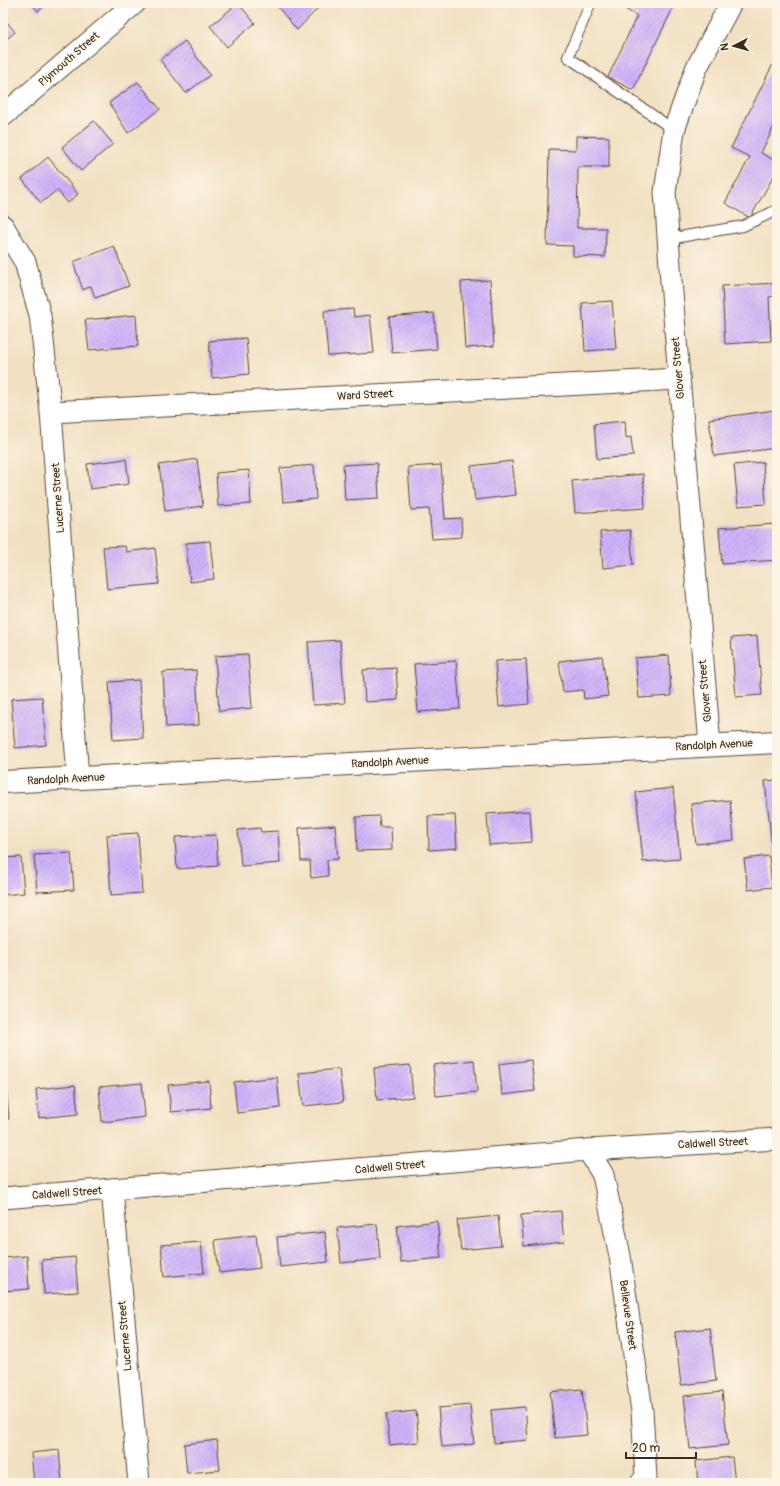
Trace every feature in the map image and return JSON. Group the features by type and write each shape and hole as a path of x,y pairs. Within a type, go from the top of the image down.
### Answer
{"street":[{"name":"Plymouth Street","path":"3,116 135,3"},
{"name":"Glover Street","path":"710,746 665,192 674,130 696,69 731,3"},
{"name":"Lucerne Street","path":"3,226 25,262 40,315 51,412 78,778"},
{"name":"Ward Street","path":"51,412 679,379"},
{"name":"Randolph Avenue","path":"3,782 777,742"},
{"name":"Caldwell Street","path":"3,1198 588,1150 777,1139"},
{"name":"Bellevue Street","path":"588,1150 603,1175 620,1256 642,1411 646,1477 641,1483"},
{"name":"Lucerne Street","path":"112,1189 139,1483"}],"lane":[{"path":"589,7 568,57 674,130"},
{"path":"668,239 743,226 777,210"}],"building":[{"path":"31,3 48,3 38,11"},
{"path":"238,3 255,23 227,47 210,26"},
{"path":"280,3 322,4 297,30 277,6"},
{"path":"615,3 670,3 674,6 633,90 608,77 637,16"},
{"path":"3,17 15,32 3,42"},
{"path":"185,41 210,75 186,93 160,60"},
{"path":"773,64 777,66 777,120 761,153 777,162 777,170 750,218 725,203 750,157 731,148"},
{"path":"138,82 160,109 128,133 109,103"},
{"path":"94,121 113,144 81,171 62,147"},
{"path":"576,136 609,137 609,167 578,167 577,228 606,228 605,257 573,256 573,246 547,245 549,149 576,150"},
{"path":"48,157 78,194 68,203 57,190 41,203 22,179"},
{"path":"114,246 129,286 95,298 91,286 83,290 73,262"},
{"path":"490,280 494,346 465,348 461,282"},
{"path":"777,283 777,296 769,297 771,341 725,344 722,286"},
{"path":"612,301 616,349 585,351 582,303"},
{"path":"353,309 354,317 370,315 374,353 328,356 324,311"},
{"path":"434,313 437,349 392,353 389,317"},
{"path":"136,315 138,346 89,350 85,320"},
{"path":"246,338 249,374 212,378 209,341"},
{"path":"775,410 777,448 714,456 709,419"},
{"path":"625,421 626,438 631,437 633,456 597,459 594,424"},
{"path":"126,459 129,484 90,489 87,464"},
{"path":"197,459 203,506 165,511 159,465"},
{"path":"512,461 516,495 475,500 471,466"},
{"path":"763,462 766,504 738,506 734,465"},
{"path":"377,463 379,498 345,500 343,465"},
{"path":"314,465 316,499 283,502 280,468"},
{"path":"441,465 445,519 461,518 462,537 432,539 429,509 411,510 408,467"},
{"path":"249,470 251,504 218,506 216,473"},
{"path":"643,474 645,508 575,513 572,481"},
{"path":"777,524 777,560 722,564 719,528"},
{"path":"630,530 633,565 603,568 600,532"},
{"path":"210,541 214,579 190,582 186,543"},
{"path":"125,546 126,552 155,548 159,584 107,589 103,547"},
{"path":"757,636 762,695 736,697 731,638"},
{"path":"340,640 345,703 313,705 308,642"},
{"path":"248,654 252,708 219,711 215,656"},
{"path":"669,655 671,696 639,698 635,658"},
{"path":"602,656 608,696 584,699 583,690 563,692 559,661"},
{"path":"526,659 529,704 499,707 495,661"},
{"path":"456,661 460,709 418,712 414,664"},
{"path":"396,668 398,700 365,702 363,670"},
{"path":"196,670 199,725 166,727 163,672"},
{"path":"139,680 143,738 113,740 109,682"},
{"path":"42,697 46,745 15,748 11,699"},
{"path":"777,780 777,855 773,856 765,781"},
{"path":"673,788 680,859 643,862 636,792"},
{"path":"730,800 734,840 696,844 691,804"},
{"path":"530,811 532,842 489,845 487,814"},
{"path":"455,815 457,848 429,850 428,816"},
{"path":"379,816 380,827 391,827 392,850 357,851 356,817"},
{"path":"335,825 338,859 327,860 328,876 311,878 310,861 301,861 299,828"},
{"path":"260,828 261,832 278,831 280,863 241,866 238,830"},
{"path":"138,833 142,893 111,895 107,835"},
{"path":"216,835 218,866 177,869 175,837"},
{"path":"71,853 74,890 37,892 34,855"},
{"path":"769,856 772,887 748,890 744,859"},
{"path":"21,857 24,893 3,895 3,858"},
{"path":"474,1060 477,1092 436,1096 433,1065"},
{"path":"531,1060 535,1091 502,1095 499,1064"},
{"path":"410,1065 413,1097 377,1100 374,1068"},
{"path":"339,1069 343,1102 303,1106 299,1073"},
{"path":"277,1077 280,1108 237,1113 234,1082"},
{"path":"209,1081 211,1108 171,1112 168,1085"},
{"path":"142,1083 145,1117 102,1122 99,1087"},
{"path":"3,1084 6,1084 9,1119 3,1120"},
{"path":"75,1085 78,1114 39,1118 36,1089"},
{"path":"561,1211 564,1242 524,1246 521,1215"},
{"path":"498,1216 501,1246 461,1250 457,1220"},
{"path":"437,1221 441,1258 401,1262 397,1226"},
{"path":"377,1224 380,1259 341,1263 337,1228"},
{"path":"325,1232 328,1262 280,1267 277,1237"},
{"path":"256,1235 260,1268 219,1273 215,1240"},
{"path":"201,1242 204,1273 164,1277 161,1245"},
{"path":"27,1256 29,1289 3,1291 3,1258"},
{"path":"75,1257 78,1292 44,1294 42,1260"},
{"path":"710,1328 716,1381 681,1385 675,1332"},
{"path":"582,1389 587,1435 555,1438 550,1392"},
{"path":"722,1392 728,1445 690,1449 684,1396"},
{"path":"470,1405 474,1444 442,1447 438,1408"},
{"path":"525,1407 528,1440 494,1443 491,1410"},
{"path":"416,1411 419,1442 390,1445 386,1414"},
{"path":"217,1440 220,1470 187,1473 184,1444"},
{"path":"59,1450 62,1483 34,1483 31,1453"},
{"path":"732,1457 735,1483 698,1483 696,1461"}]}
